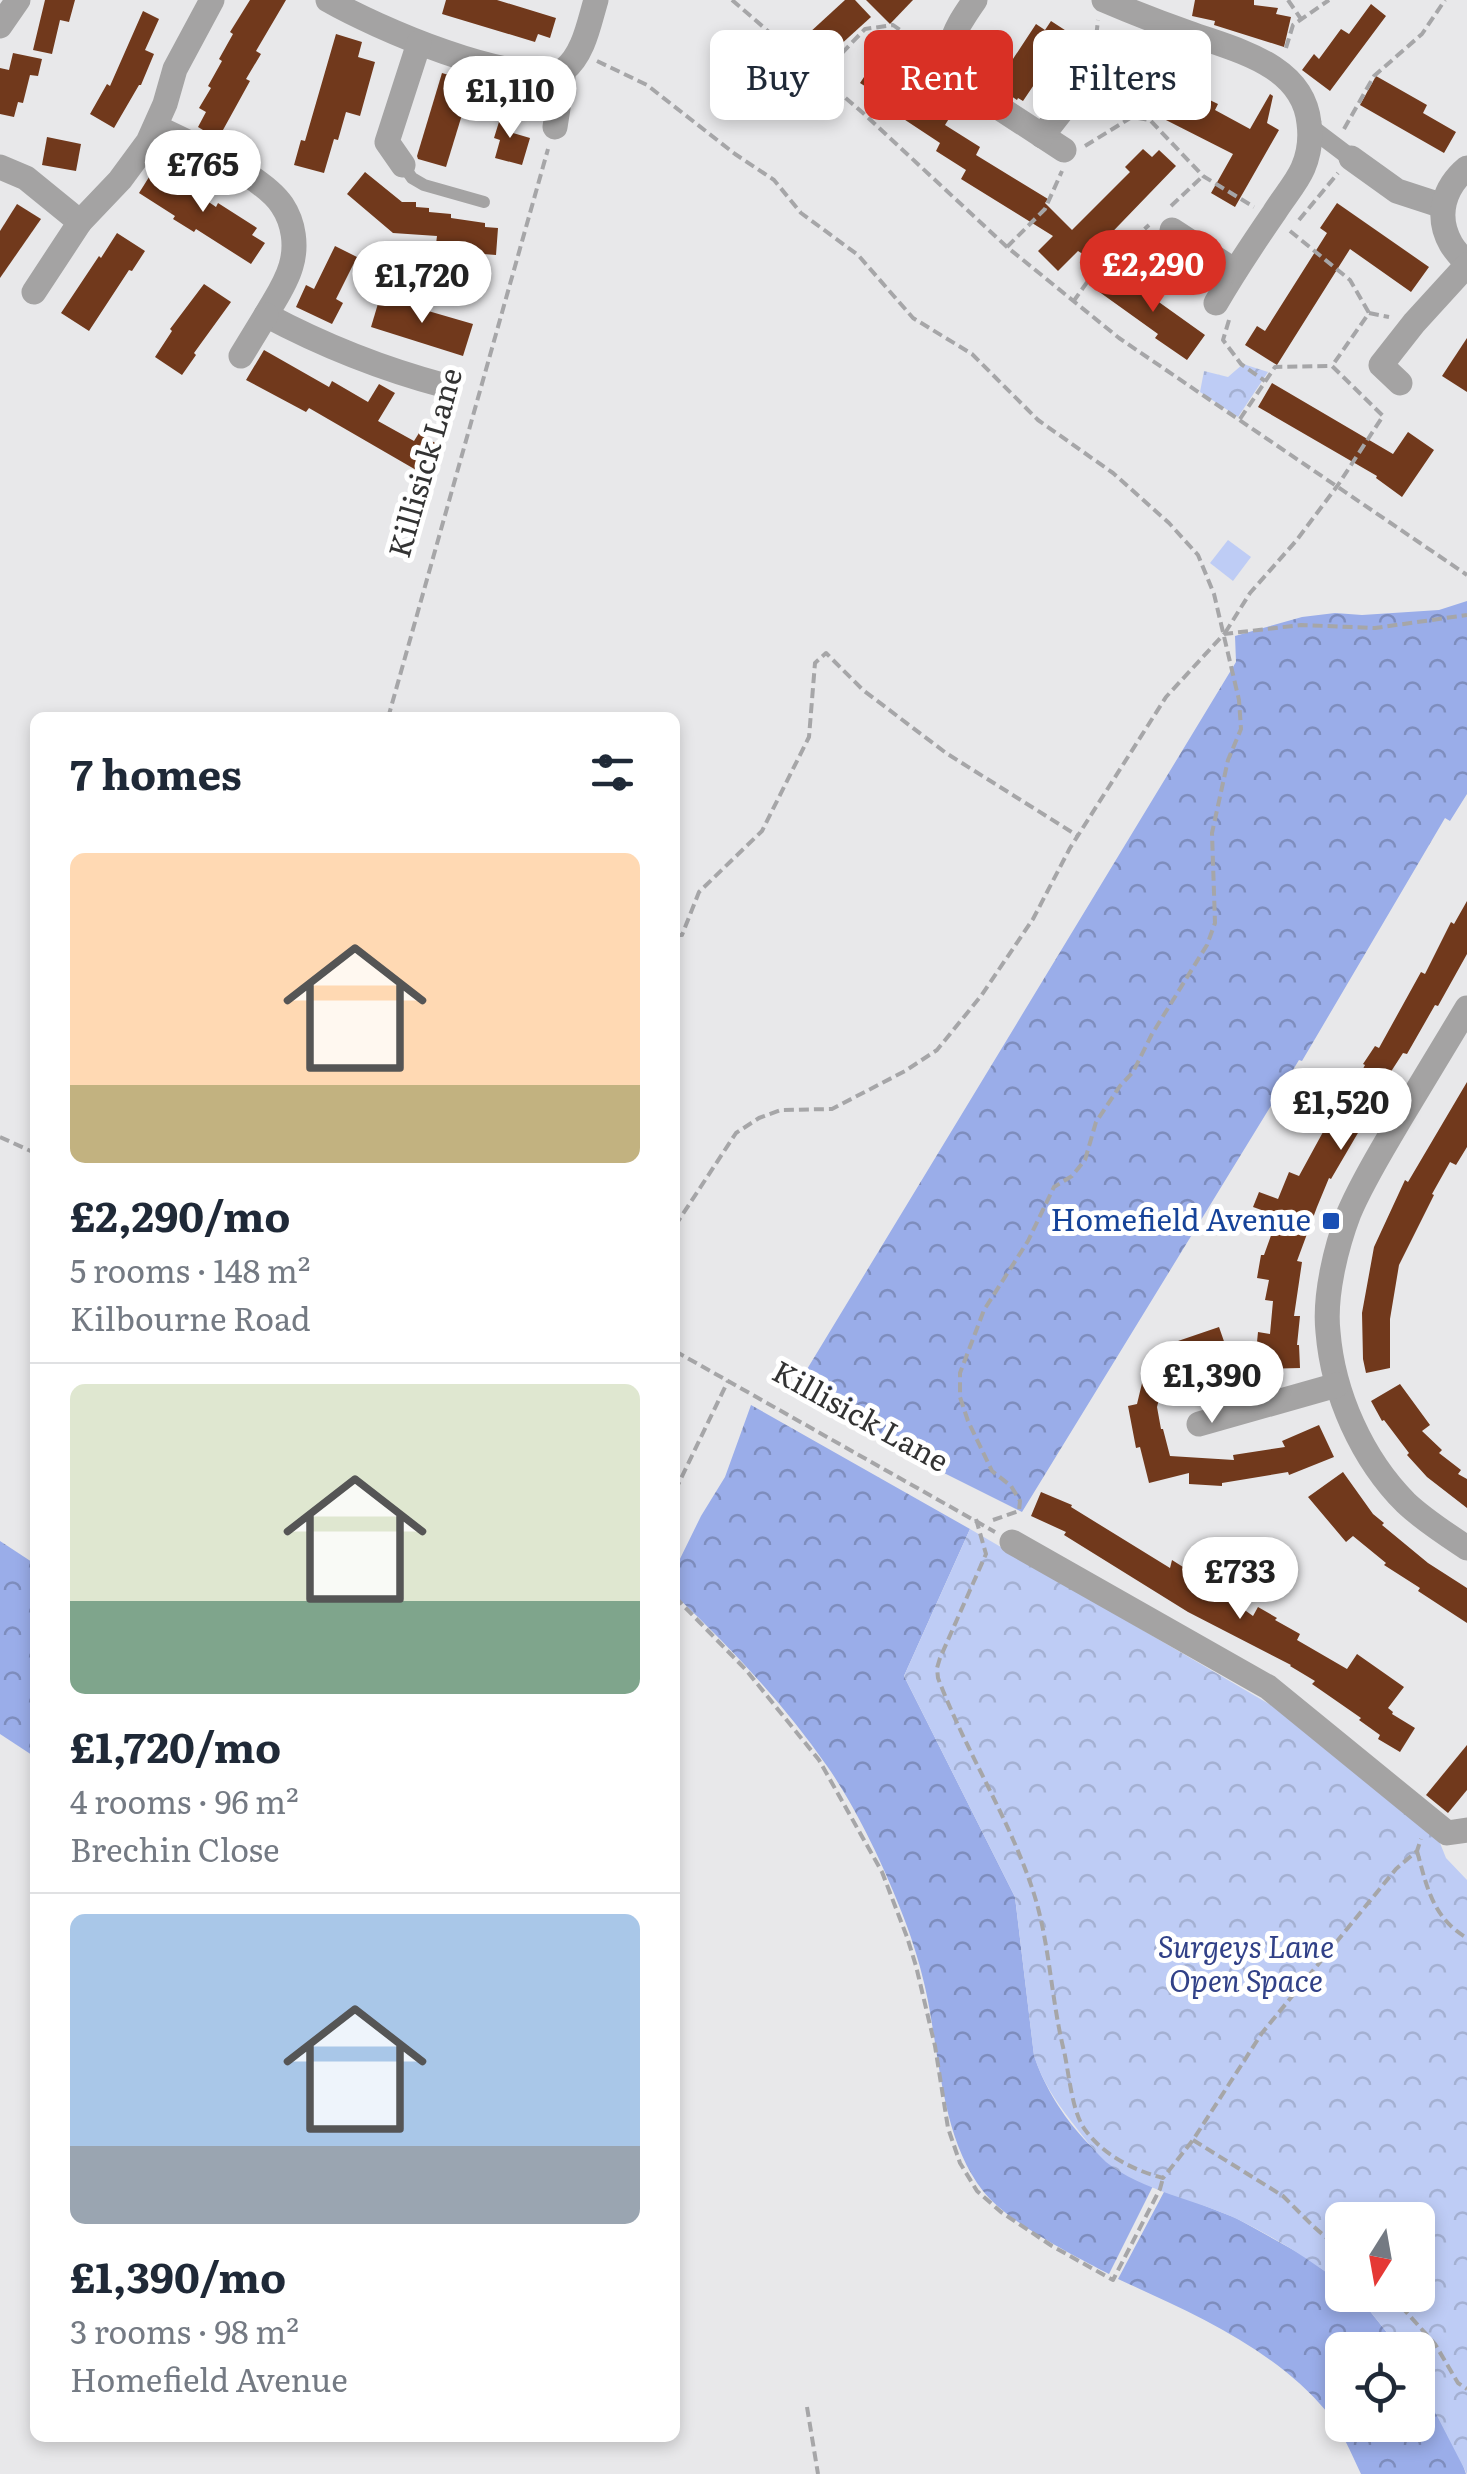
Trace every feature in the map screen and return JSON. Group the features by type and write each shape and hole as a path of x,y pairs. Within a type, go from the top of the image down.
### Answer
{"street":[{"path":"0,26 18,0"},
{"path":"34,292 80,222 120,180 148,142 176,69 212,0"},
{"path":"554,127 572,62 596,0"},
{"path":"956,30 974,0"},
{"path":"1104,0 1152,10 1280,72 1301,95 1308,112 1309,148 1302,169 1235,271 1226,309"},
{"path":"337,2 419,43 517,72 552,74 572,62"},
{"path":"403,164 377,141 419,43"},
{"path":"1013,117 1058,147 1066,120"},
{"path":"156,127 239,170 264,188 282,206 294,235 292,264 284,283 242,356"},
{"path":"1310,127 1397,190 1443,206"},
{"path":"0,166 26,178 80,222"},
{"path":"1368,379 1467,265 1450,243 1443,206 1449,186 1467,168"},
{"path":"1167,218 1235,271"},
{"path":"266,315 314,341 433,391"},
{"path":"1368,379 1400,382"},
{"path":"1467,1008 1366,1177 1349,1214 1336,1252 1327,1330 1337,1385 1352,1424 1392,1487 1418,1514 1467,1548"},
{"path":"1208,1414 1337,1385"},
{"path":"1012,1542 1268,1687 1447,1832 1467,1830"}],"lane":[{"path":"403,164 412,178 424,185 484,202"}],"path":[{"path":"732,0 767,30"},
{"path":"1097,30 1104,0"},
{"path":"1288,0 1302,19"},
{"path":"1280,72 1293,25 1328,0"},
{"path":"1414,323 1369,313 1350,280 1290,231 1345,153 1344,130 1374,76 1422,34 1445,0"},
{"path":"864,30 893,25 900,30"},
{"path":"844,51 864,30"},
{"path":"572,62 647,85 774,180 800,213 858,255 913,318 972,354 1038,420 1113,473 1169,523 1198,555 1214,594 1238,700 1240,729 1228,760 1212,833 1215,923 1207,945 1133,1072 1096,1122 1085,1160 1072,1176 1054,1186 1028,1242 984,1310 960,1373 960,1397 968,1422 992,1471 1011,1486 1020,1501 1019,1511 993,1520"},
{"path":"844,97 1008,247 1119,338 1467,575"},
{"path":"1008,247 1045,209 1058,147 1132,117 1150,120 1203,176 1271,217"},
{"name":"Killisick Lane","path":"390,712 554,127"},
{"path":"1074,302 1110,250 1129,243 1167,218 1203,176"},
{"path":"1226,309 1223,340 1240,364 1265,381"},
{"path":"1332,366 1369,313"},
{"path":"680,1218 736,1133 781,1110 832,1110 937,1050 981,996 1033,919 1078,836 1166,697 1224,634 1250,593 1296,541 1383,416 1368,379 1332,366 1275,367 1239,420"},
{"path":"1224,634 1301,625 1375,628 1467,616"},
{"path":"680,935 699,892 762,831 809,738 815,663 826,652 863,690 946,753 1078,836"},
{"path":"0,1137 30,1150"},
{"name":"Killisick Lane","path":"680,1354 1012,1542"},
{"path":"680,1481 728,1381"},
{"path":"976,1519 986,1554 940,1658 938,1678 1034,1894 1078,2116 1085,2130 1118,2160 1163,2178"},
{"path":"680,1602 746,1670 818,1760 882,1872 916,1966 935,2046 948,2128 960,2163 977,2191 1052,2246 1113,2280 1163,2178 1193,2140 1262,2033 1396,1869 1417,1851"},
{"path":"1421,1837 1417,1851 1433,1902 1441,1918 1467,1938"},
{"path":"1193,2140 1284,2196 1325,2237"},
{"path":"1406,2312 1435,2344 1458,2383 1467,2388"},
{"path":"807,2408 818,2474"}],"green space":[{"path":"1243,364 1268,372 1238,417 1200,392 1204,371 1228,377"},
{"path":"1228,540 1251,557 1233,581 1210,563"},
{"path":"1467,601 1467,794 1450,821 1445,818 1302,1061 1299,1060 1022,1512 922,1462 795,1389 1236,662 1235,636 1302,617 1439,610"},
{"path":"751,1405 970,1529 904,1676 1015,1897 1034,2055 1052,2096 1096,2151 1114,2166 1153,2186 1109,2274 1042,2237 983,2191 958,2145 950,2119 917,1957 893,1890 867,1835 837,1782 792,1720 736,1655 680,1600 680,1559 725,1477"},
{"name":"Surgeys Lane Open Space","path":"970,1529 1293,1718 1436,1833 1446,1858 1467,1880 1467,2474 1435,2412 1435,2332 1387,2332 1371,2312 1435,2312 1435,2202 1325,2202 1325,2272 1253,2227 1153,2188 1106,2162 1060,2106 1034,2056 1015,1897 904,1676"},
{"path":"0,1541 30,1561 30,1754 0,1734"},
{"path":"1165,2190 1236,2218 1308,2258 1325,2271 1325,2312 1371,2312 1387,2332 1325,2332 1325,2411 1306,2389 1257,2351 1118,2279"},
{"path":"1435,2411 1466,2474 1361,2474 1346,2442 1435,2442"}],"building":[{"path":"45,0 75,0 69,22 60,20 52,54 33,50"},
{"path":"250,0 286,0 256,51 261,54 246,79 250,81 218,139 198,127 206,112 199,108 211,88 208,86 222,61 219,59 233,34 230,32"},
{"path":"446,0 497,0 556,18 550,38 538,34 535,42 442,14"},
{"path":"845,0 855,0 871,17 844,42 844,30 812,30"},
{"path":"866,0 913,0 890,24"},
{"path":"1195,0 1254,0 1254,5 1278,8 1276,14 1291,17 1284,47 1192,16"},
{"path":"1371,4 1386,16 1330,91 1302,70 1314,54 1319,59 1341,29 1349,34"},
{"path":"143,11 159,19 145,50 154,54 141,85 114,128 90,114 107,84 110,86"},
{"path":"1051,21 1065,30 1045,30"},
{"path":"1036,24 1045,30 1033,30 1033,86 1023,101 1017,100 1013,97 1013,59"},
{"path":"336,34 362,42 358,57 375,62 360,116 346,112 324,173 294,165 301,140 305,141"},
{"path":"13,53 42,59 38,76 30,75 23,103 18,102 14,117 0,114 0,68 9,70"},
{"path":"442,73 472,82 446,167 417,156"},
{"path":"1376,76 1427,105 1423,113 1456,132 1444,153 1360,105"},
{"path":"1270,94 1273,96 1267,123 1279,130 1235,207 1211,193 1233,154 1166,120 1211,120 1211,101 1218,104 1215,110 1250,129"},
{"path":"502,112 517,116 513,133 530,138 522,165 495,158 500,140 494,138"},
{"path":"905,120 948,120 945,125 980,147 976,155 1048,199 1045,203 1072,230 1130,172 1125,167 1143,149 1152,157 1159,150 1176,166 1094,251 1092,260 1078,251 1058,271 1038,251 1053,236 961,179 966,170 936,151 940,143"},
{"path":"47,137 81,144 76,171 42,165"},
{"path":"156,166 216,207 218,203 257,228 252,235 265,243 251,264 173,219 175,216 139,193"},
{"path":"365,172 402,202 416,202 416,207 429,208 429,212 451,214 451,218 498,228 496,255 470,253 470,246 436,244 437,236 393,233 347,194"},
{"path":"1337,203 1429,267 1411,292 1350,249 1277,365 1245,345 1257,326 1265,331 1327,233 1320,228"},
{"path":"17,204 41,219 0,278 0,231"},
{"path":"117,233 145,251 89,331 61,313"},
{"path":"335,246 357,257 336,299 343,303 332,324 296,307 306,285 314,289"},
{"path":"1114,270 1205,335 1187,360 1098,291"},
{"path":"204,284 231,302 182,375 155,357 170,329"},
{"path":"380,297 473,324 463,356 371,327"},
{"path":"1467,338 1467,392 1442,376"},
{"path":"264,350 329,387 332,381 368,402 379,384 395,393 378,421 414,441 419,433 440,446 423,474 309,408 306,412 246,380"},
{"path":"1272,383 1393,454 1408,432 1434,450 1402,497 1377,476 1258,407"},
{"path":"1467,901 1467,954 1407,1054 1403,1053 1383,1084 1386,1085 1329,1178 1297,1261 1302,1262 1294,1316 1300,1316 1300,1368 1259,1369 1259,1361 1255,1362 1258,1332 1270,1334 1273,1301 1265,1300 1269,1280 1257,1278 1261,1255 1278,1216 1253,1207 1259,1192 1278,1199 1289,1172 1299,1176 1329,1121 1332,1123 1350,1093 1363,1064 1375,1046 1379,1048 1421,972 1425,974 1451,922 1454,924"},
{"path":"1467,1082 1467,1147 1456,1165 1450,1162 1399,1265 1390,1319 1390,1368 1366,1373 1362,1313 1374,1247 1405,1180 1408,1182"},
{"path":"1219,1327 1234,1370 1160,1395 1157,1407 1170,1456 1234,1460 1233,1455 1285,1447 1282,1441 1319,1425 1334,1457 1289,1475 1288,1472 1222,1486 1189,1484 1189,1473 1149,1483 1140,1447 1136,1448 1128,1406 1137,1404 1144,1375 1173,1381 1168,1364 1184,1358 1178,1341"},
{"path":"1400,1384 1430,1425 1422,1431 1442,1450 1439,1453 1461,1470 1458,1474 1467,1479 1467,1508 1427,1477 1407,1455 1371,1401"},
{"path":"1343,1472 1382,1525 1428,1563 1467,1588 1467,1623 1418,1591 1420,1588 1384,1565 1353,1536 1346,1542 1308,1497"},
{"path":"1041,1492 1072,1505 1170,1568 1172,1560 1253,1616 1258,1607 1300,1634 1297,1640 1347,1669 1357,1654 1404,1687 1388,1708 1415,1728 1400,1752 1378,1739 1380,1735 1361,1718 1291,1665 1188,1612 1064,1535 1066,1532 1031,1516"},
{"path":"1467,1745 1467,1790 1448,1813 1426,1795"}],"place":[{"name":"Homefield Avenue","path":"1331,1221"}]}
